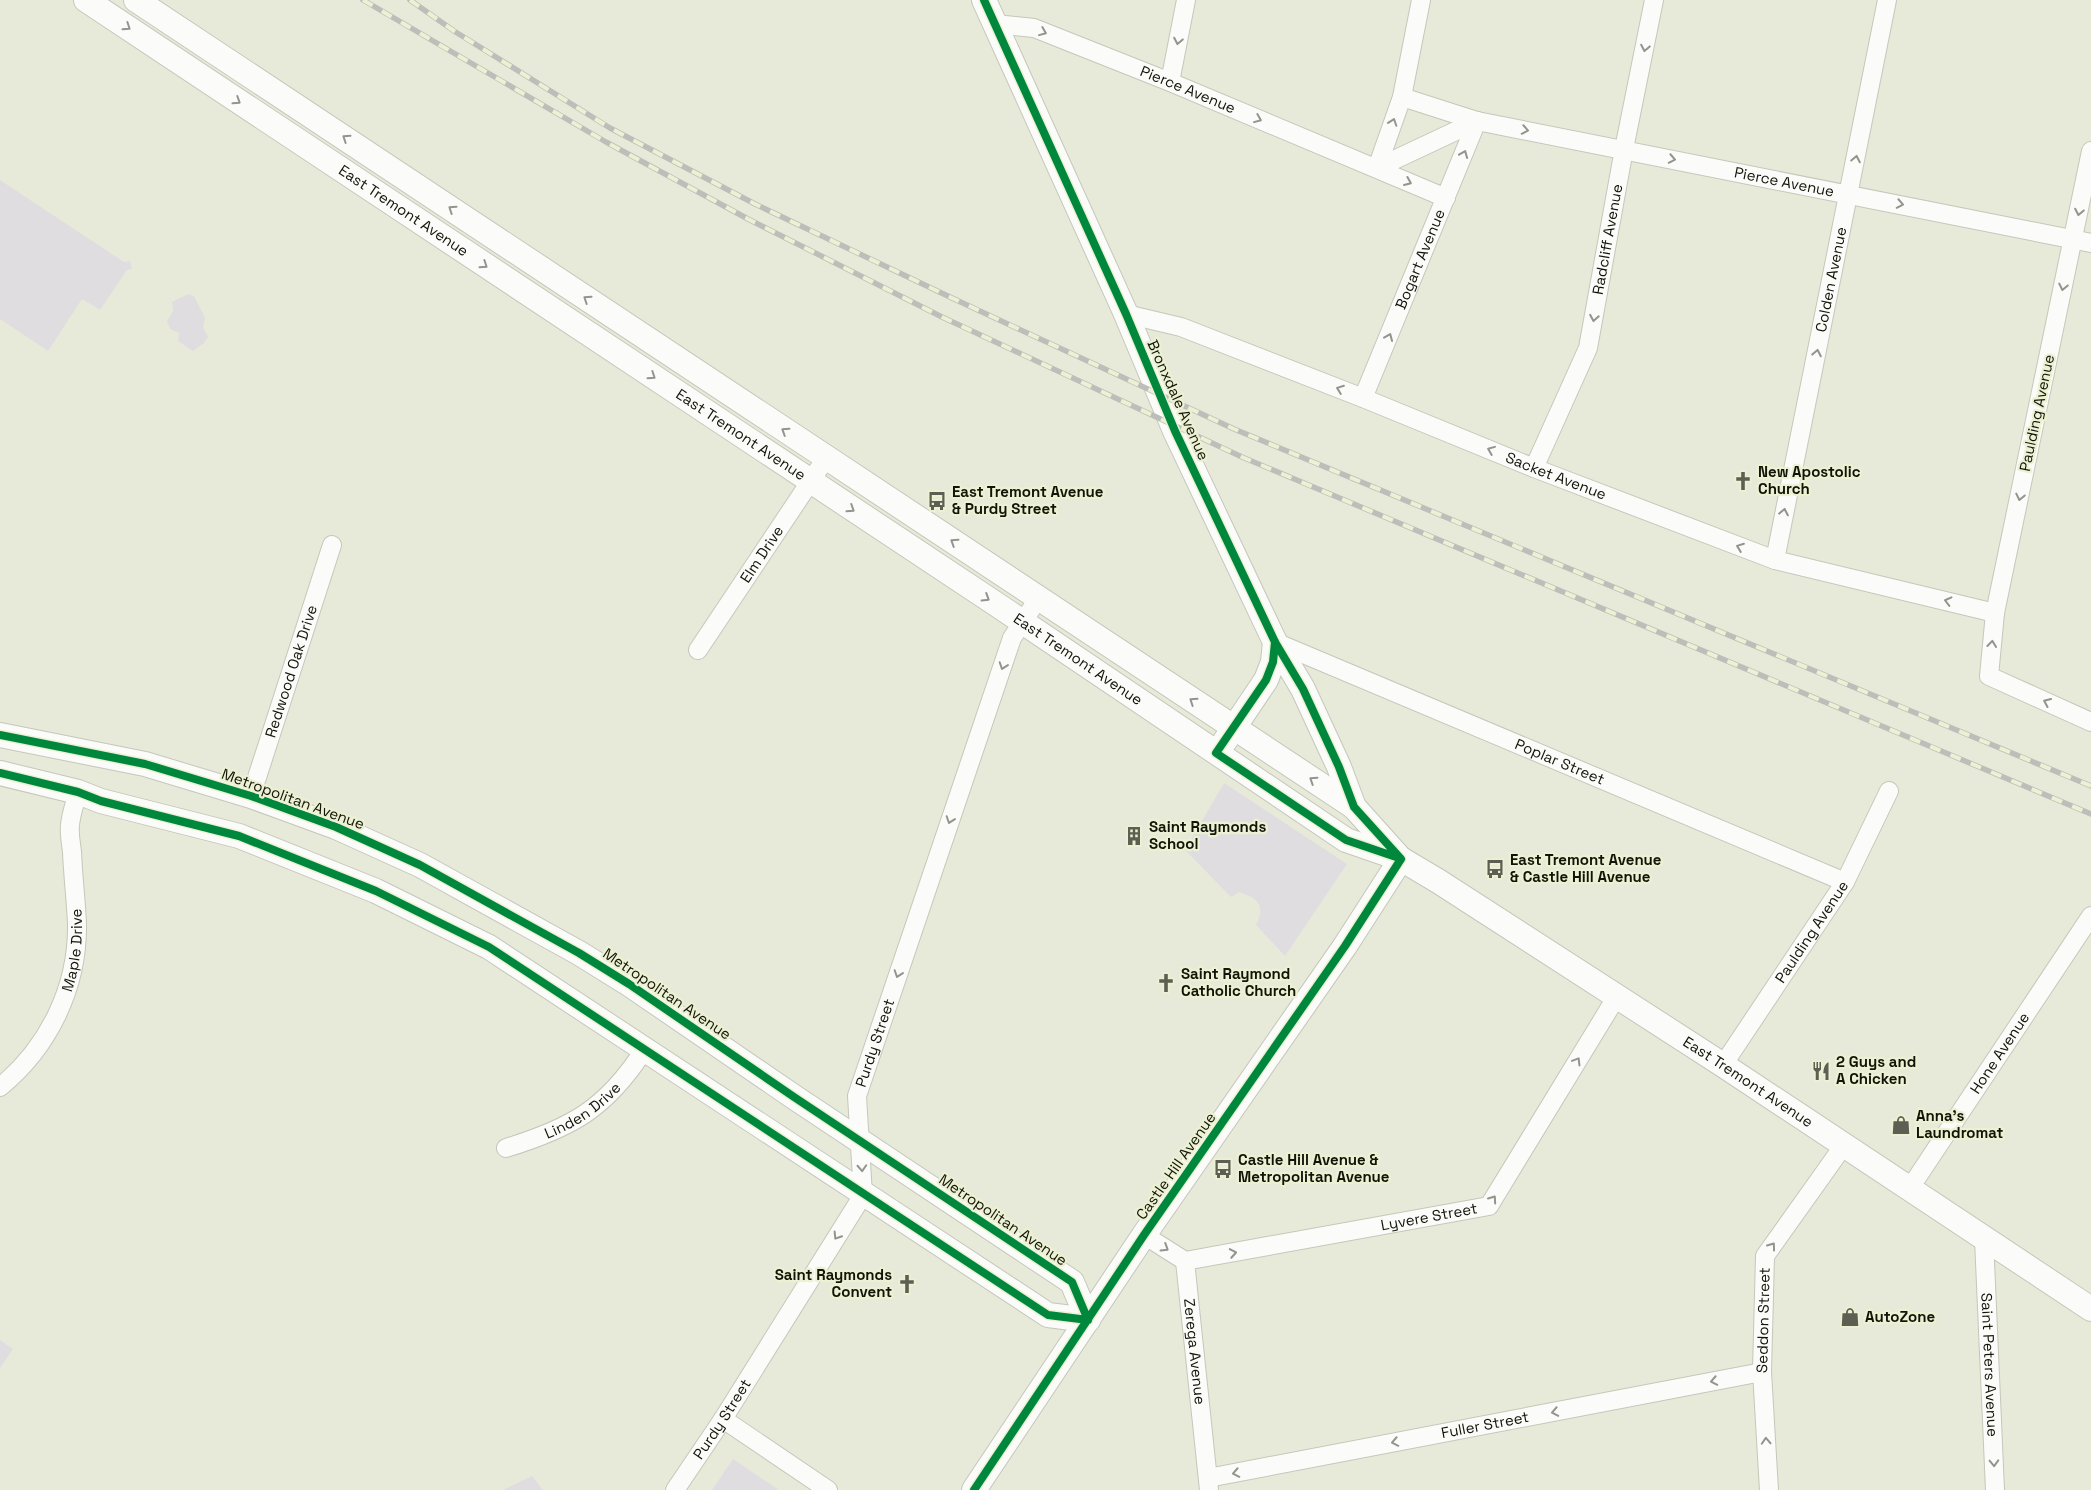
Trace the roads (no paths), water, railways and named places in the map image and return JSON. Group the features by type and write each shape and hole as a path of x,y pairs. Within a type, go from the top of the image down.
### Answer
{"main road":[{"name":"East Tremont Avenue","path":"86,0 1022,622 1346,840 1401,859 1723,1065 2091,1309"},
{"name":"East Tremont Avenue","path":"136,0 1354,807 1401,859"},
{"name":"Bronxdale Avenue","path":"984,0 1126,314 1175,431 1275,642 1303,689 1339,767 1354,807"},
{"path":"196,74 212,50"},
{"path":"370,189 386,165"},
{"path":"611,349 627,326"},
{"path":"1216,753 1266,680 1273,662 1275,642"},
{"name":"Metropolitan Avenue","path":"0,735 145,764 251,796 336,827 412,862 502,910 629,984 1072,1282 1088,1320"},
{"path":"0,773 78,792 102,801 239,836 376,891 482,943 1048,1315 1088,1320"},
{"name":"Castle Hill Avenue","path":"974,1490 1144,1236 1345,946 1401,859"},
{"path":"482,943 502,910"}],"street":[{"path":"1170,82 1186,0"},
{"path":"1377,168 1402,98 1421,0"},
{"name":"Radcliff Avenue","path":"1534,468 1588,348 1624,149 1654,0"},
{"name":"Colden Avenue","path":"1774,560 1888,0"},
{"name":"Pierce Avenue","path":"995,24 1034,28 1170,82 1446,198"},
{"name":"Pierce Avenue","path":"1402,98 1477,121 2091,243"},
{"path":"1377,168 1477,121"},
{"name":"Bogart Avenue","path":"1363,398 1477,121"},
{"name":"Paulding Avenue","path":"2091,151 1995,613 1989,676 2091,722"},
{"name":"Sacket Avenue","path":"1126,314 1181,327 1363,398 1534,468 1774,560 1995,613"},
{"name":"Elm Drive","path":"698,650 826,458"},
{"name":"Redwood Oak Drive","path":"251,796 332,545"},
{"name":"Purdy Street","path":"675,1490 722,1419 863,1194 857,1096 1012,638 1038,599"},
{"name":"Poplar Street","path":"1275,642 1845,882"},
{"name":"Paulding Avenue","path":"1723,1065 1845,882 1889,791"},
{"name":"Maple Drive","path":"0,1086 24,1063 49,1032 60,1009 71,974 76,953 77,925 70,826 78,792"},
{"name":"Hone Avenue","path":"1910,1188 2091,916"},
{"name":"Lyvere Street","path":"1185,1261 1489,1206 1617,996"},
{"name":"Linden Drive","path":"506,1148 567,1127 602,1102 630,1072 644,1050"},
{"name":"Seddon Street","path":"1769,1490 1762,1372 1765,1256 1844,1146"},
{"path":"1144,1236 1185,1261"},
{"name":"Saint Peters Avenue","path":"1984,1239 1995,1490"},
{"name":"Zerega Avenue","path":"1185,1261 1208,1484"},
{"name":"Fuller Street","path":"1208,1484 1762,1372"},
{"path":"722,1419 828,1490"}],"railway":[{"path":"363,0 606,142 748,219 942,317 1242,457 2091,814"},
{"path":"410,0 454,31 610,128 755,204 952,298 1234,429 2091,786"}],"place":[{"name":"New Apostolic Church","path":"1743,481"},
{"name":"East Tremont Avenue & Purdy Street","path":"937,501"},
{"name":"Saint Raymonds School","path":"1134,836"},
{"name":"East Tremont Avenue & Castle Hill Avenue","path":"1495,869"},
{"name":"Saint Raymond Catholic Church","path":"1166,983"},
{"name":"2 Guys and A Chicken","path":"1821,1071"},
{"name":"Anna's Laundromat","path":"1901,1125"},
{"name":"Castle Hill Avenue & Metropolitan Avenue","path":"1223,1169"},
{"name":"Saint Raymonds Convent","path":"907,1284"},
{"name":"AutoZone","path":"1850,1317"}]}
